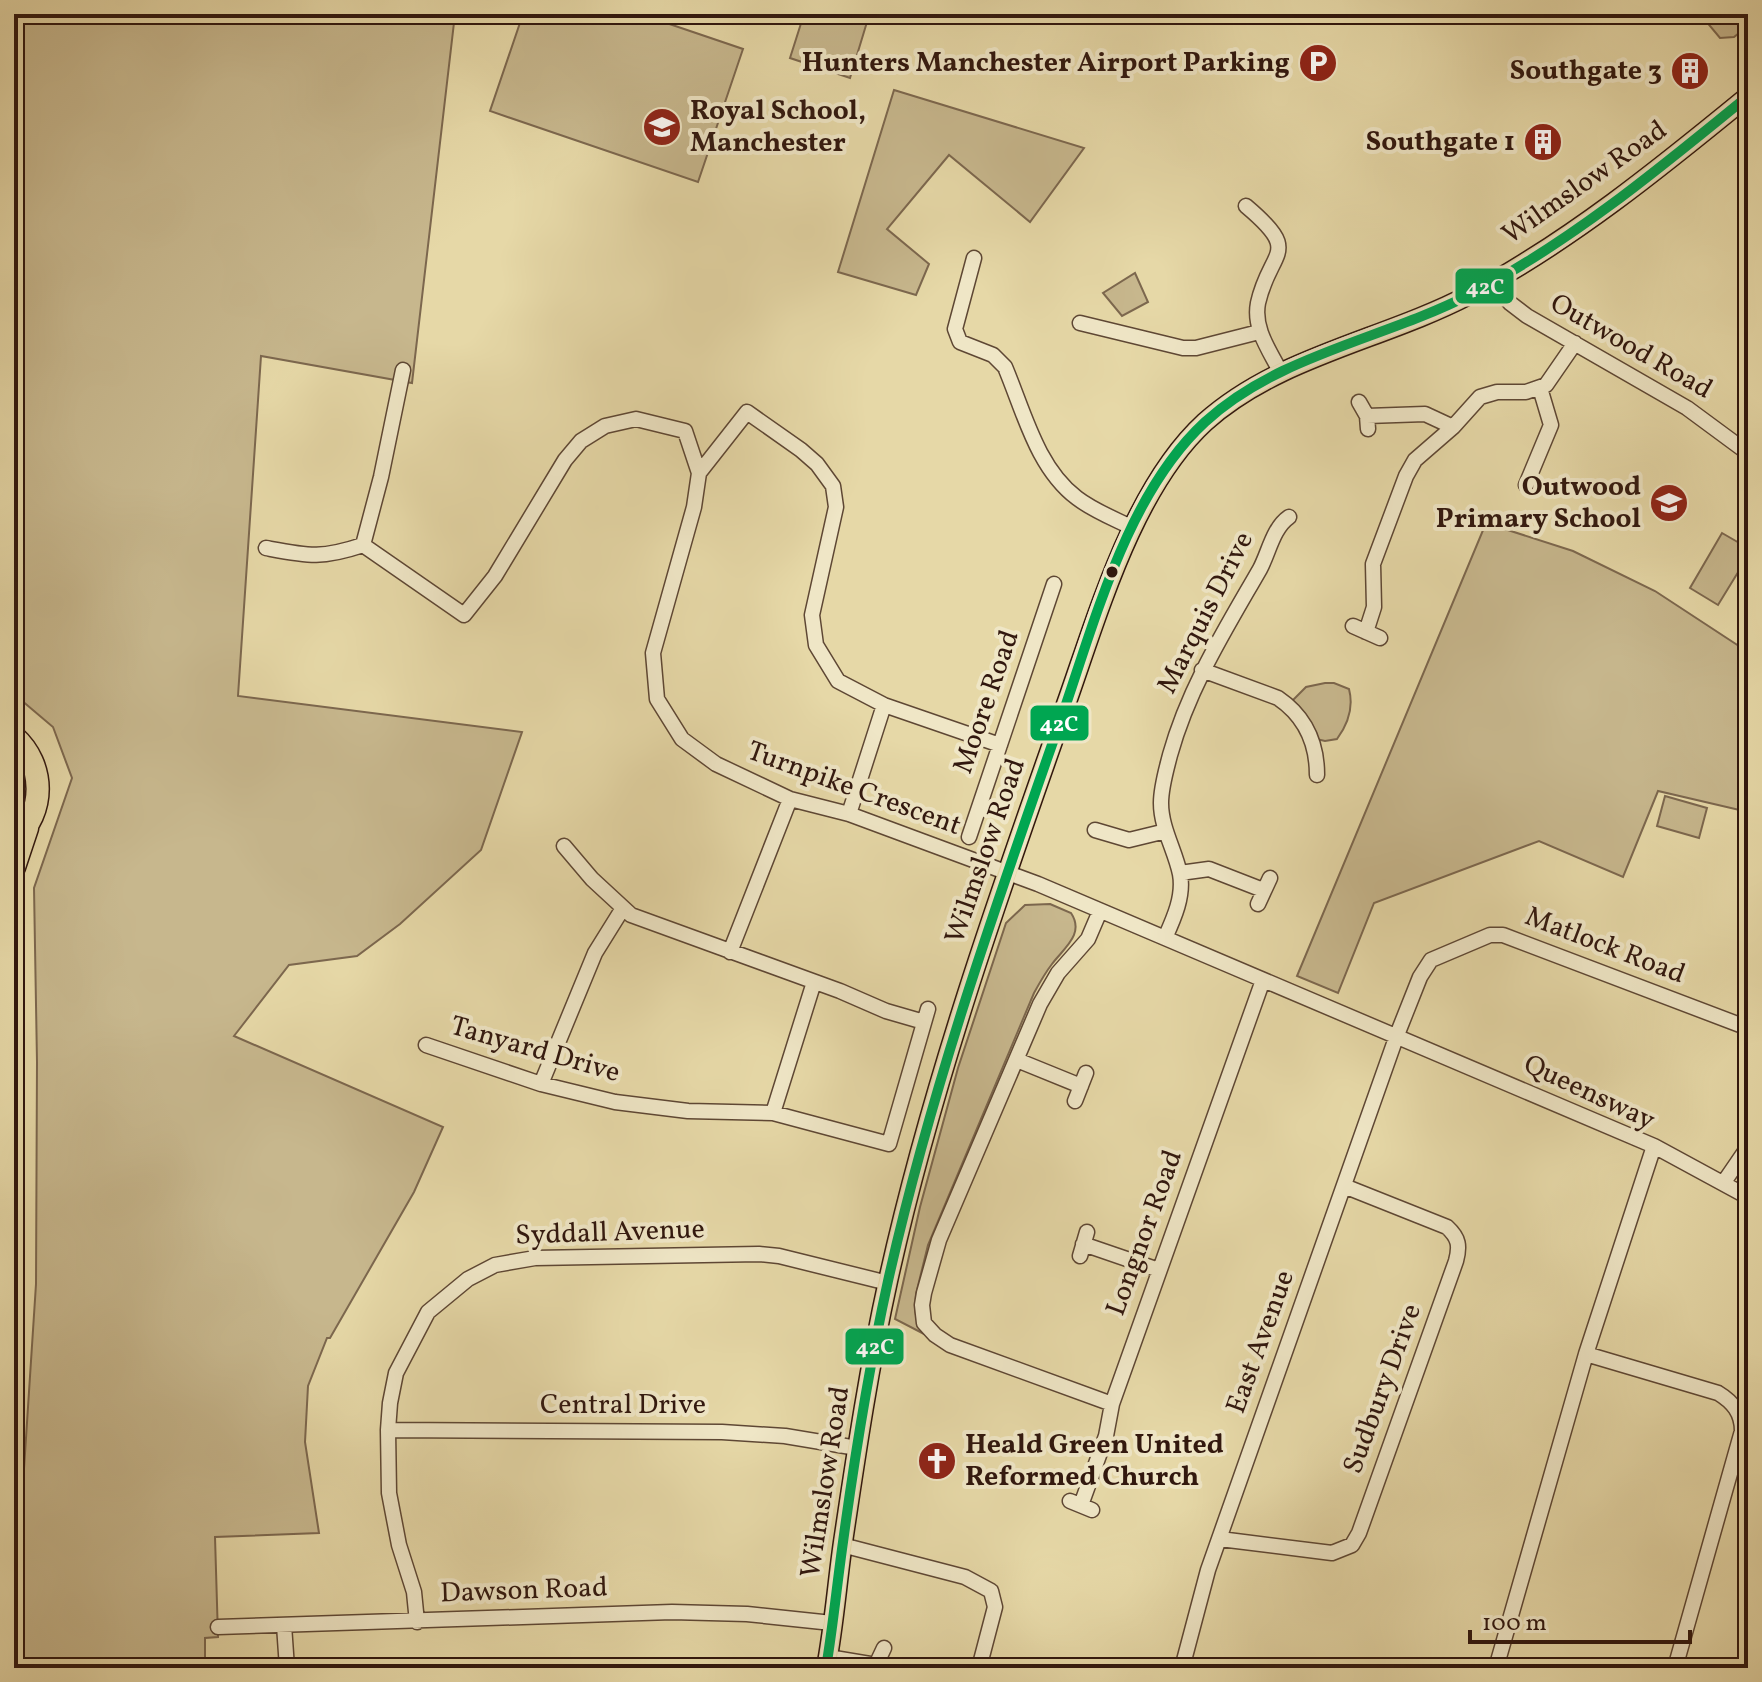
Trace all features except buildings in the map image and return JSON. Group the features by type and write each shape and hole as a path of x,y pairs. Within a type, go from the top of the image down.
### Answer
{"highway":[{"path":"14,737 30,755 38,783 38,799 21,832 14,867"}],"main road":[{"name":"Wilmslow Road","path":"827,1663 857,1448 888,1283 915,1169 1006,873 1117,564 1133,528 1172,460 1190,437 1232,402 1281,373 1427,314 1492,282 1557,243 1748,96"}],"street":[{"path":"1246,206 1271,228 1277,238 1276,261 1258,304 1259,332 1281,373"},
{"path":"974,258 955,329 960,342 993,355 1005,367 1045,462 1059,482 1079,499 1133,528"},
{"name":"Outwood Road","path":"1492,282 1517,309 1687,408 1748,453"},
{"path":"1080,323 1183,348 1196,348 1259,332"},
{"path":"1366,632 1374,607 1372,569 1406,476 1415,460 1453,427 1480,397 1497,392 1526,392 1550,382 1575,343"},
{"path":"266,548 321,556 363,545 403,370"},
{"path":"1526,485 1551,425 1540,388"},
{"path":"1359,402 1368,422 1425,414 1453,427"},
{"name":"Turnpike Crescent","path":"699,473 747,412 817,464 833,486 836,507 812,615 816,645 838,681 884,705"},
{"name":"Turnpike Crescent","path":"363,545 464,615 495,576 565,460 581,441 605,426 636,419 685,431 699,473 694,507 653,653 657,699 682,739 716,764 790,799 849,814 1006,873"},
{"name":"Marquis Drive","path":"1165,938 1180,896 1180,873 1166,831 1161,803 1165,774 1184,711 1202,670 1259,570 1281,524 1289,517"},
{"name":"Moore Road","path":"969,837 1054,584"},
{"path":"1202,670 1278,698 1288,705 1317,750 1317,775"},
{"path":"849,814 884,705 1000,745"},
{"path":"730,952 790,799"},
{"path":"1095,830 1129,840 1166,831"},
{"path":"564,846 592,879 631,915 814,982 773,1113"},
{"path":"1180,873 1209,869 1264,891"},
{"name":"Queensway","path":"1006,873 1397,1035 1654,1146 1586,1354 1496,1668"},
{"path":"541,1084 595,953 623,908"},
{"path":"1100,911 1088,939 1050,985 939,1240 922,1305 924,1323 950,1345 1112,1404"},
{"name":"Matlock Road","path":"1397,1035 1420,977 1431,960 1490,935 1515,939 1748,1028"},
{"name":"Longnor Road","path":"1081,1505 1106,1436 1112,1404 1263,980"},
{"name":"Tanyard Drive","path":"426,1045 541,1084 615,1102 688,1111 773,1113 889,1144 926,1015 814,982"},
{"name":"East Avenue","path":"1182,1668 1199,1598 1397,1035"},
{"path":"1017,1060 1083,1079 1075,1101"},
{"path":"1654,1146 1748,1197"},
{"path":"1724,1182 1748,1147"},
{"name":"Sudbury Drive","path":"1220,1539 1332,1553 1341,1552 1352,1545 1359,1533 1456,1261 1459,1245 1447,1227 1344,1186"},
{"path":"1084,1244 1159,1270"},
{"name":"Syddall Avenue","path":"417,1622 414,1592 399,1545 389,1493 390,1403 396,1373 428,1312 468,1279 495,1265 535,1258 759,1254 779,1256 888,1283"},
{"path":"1586,1354 1718,1393 1731,1402 1742,1423 1675,1668"},
{"name":"Central Drive","path":"388,1430 722,1432 785,1436 857,1448"},
{"path":"842,1545 965,1577 991,1591 995,1607 979,1668"},
{"name":"Dawson Road","path":"218,1627 672,1612 747,1614 832,1623"},
{"path":"284,1625 287,1668"},
{"path":"827,1663 877,1666 884,1648"}],"shaded area":[{"path":"14,14 455,14 412,383 261,356 238,696 522,732 481,850 400,924 357,956 289,965 234,1036 443,1127 414,1192 330,1338 327,1338 308,1386 305,1442 319,1533 215,1537 218,1637 205,1638 205,1660 218,1660 219,1668 14,1668 14,1527 23,1484 36,1284 34,888 72,778 53,727 14,694"},
{"path":"523,14 640,14 743,49 698,182 490,111"},
{"path":"804,14 841,14 867,22 850,78 790,58"},
{"path":"1700,14 1748,14 1748,26 1734,37 1720,38"},
{"path":"894,90 1084,148 1030,222 949,155 887,229 929,264 916,295 838,272"},
{"path":"1135,273 1148,302 1122,316 1103,293"},
{"path":"1486,523 1573,551 1655,591 1748,652 1748,812 1658,791 1623,877 1539,841 1374,903 1338,993 1297,976"},
{"path":"1722,533 1748,548 1748,556 1718,605 1690,588"},
{"path":"1325,683 1349,689 1351,703 1347,722 1337,739 1325,741 1312,738 1288,705 1306,687"},
{"path":"14,756 23,786 14,816"},
{"path":"1665,796 1707,808 1699,838 1657,826"},
{"path":"1050,904 1071,913 1076,928 1034,993 928,1245 915,1309 917,1321 928,1336 895,1319 920,1207 958,1068 1006,923 1025,905"}],"transit line":[{"name":"42C","path":"826,1668 852,1476 869,1378 888,1281 924,1138 989,927 1101,601 1116,561 1154,485 1178,451 1205,422 1234,399 1298,364 1436,310 1507,274 1614,203 1748,96"}],"place":[{"name":"Hunters Manchester Airport Parking","path":"1318,63"},
{"name":"Southgate 3","path":"1690,71"},
{"name":"Royal School, Manchester","path":"662,127"},
{"name":"Southgate 1","path":"1543,142"},
{"name":"Outwood Primary School","path":"1669,503"},
{"name":"Heald Green United Reformed Church","path":"937,1461"}]}
